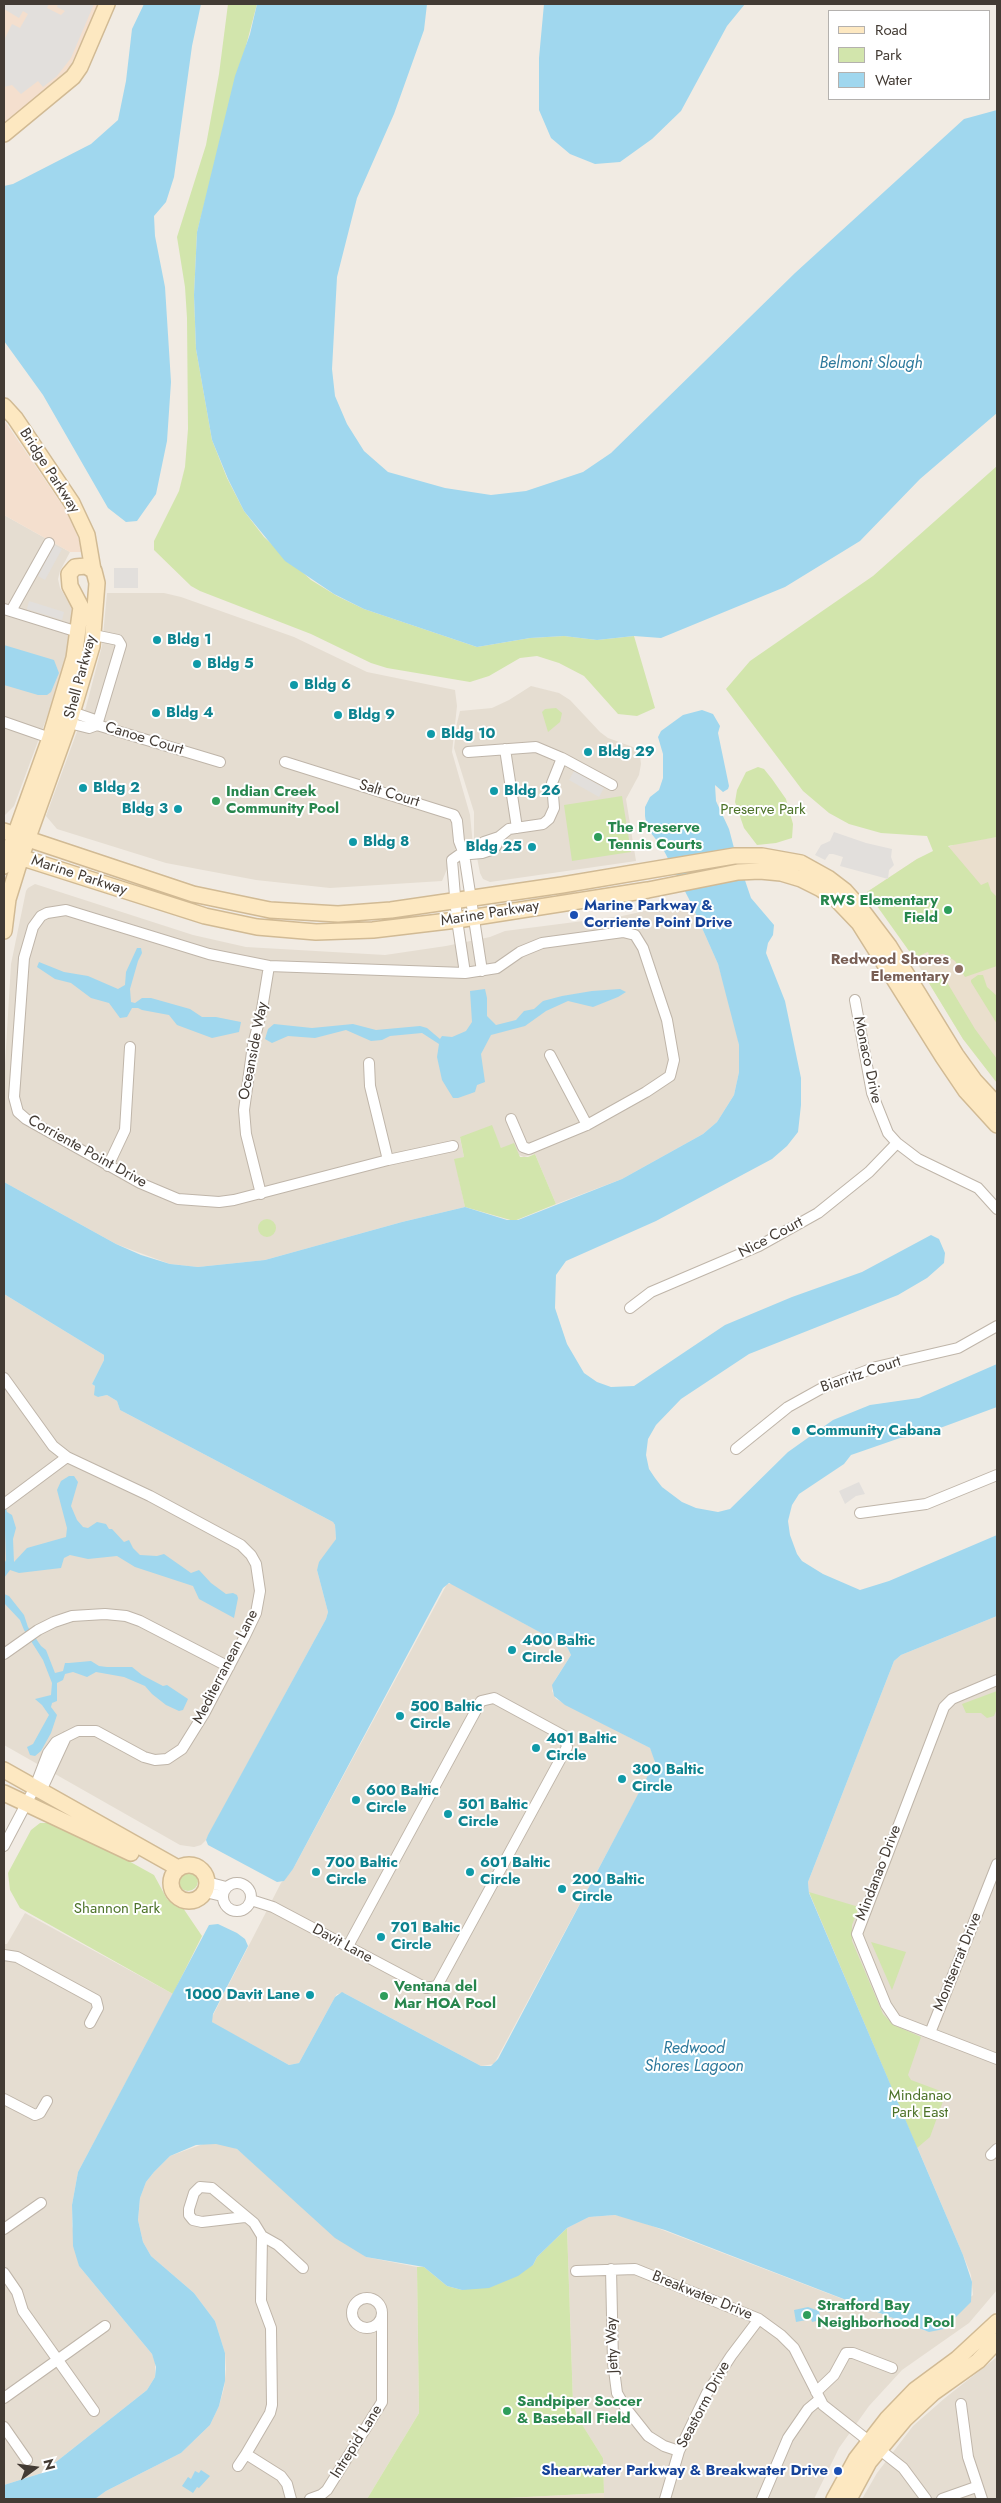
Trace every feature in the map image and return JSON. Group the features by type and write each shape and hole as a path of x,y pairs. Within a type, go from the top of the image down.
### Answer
{"main road":[{"path":"4,134 73,77 80,67 107,4"},
{"name":"Bridge Parkway","path":"4,406 15,418 72,503 87,535 93,570"},
{"name":"Shell Parkway","path":"4,931 8,899 9,857 15,835 67,687 78,632 81,607 70,586 68,576 70,571 78,566 86,566 93,570 97,585 94,635 70,718 15,835"},
{"name":"Marine Parkway","path":"15,835 193,894 270,910 338,914 391,910 646,872 726,857 755,855 801,864 814,869 840,887 875,926 911,976 956,1055 974,1080 997,1105"},
{"name":"Marine Parkway","path":"9,857 204,916 257,927 316,932 373,930 457,920 648,890 724,874 760,871 781,873 802,879 837,900 859,923 966,1091 997,1125"},
{"path":"911,976 912,994 917,1016"},
{"path":"4,1770 175,1872"},
{"path":"4,1793 175,1872"},
{"path":"183,1865 194,1865 203,1871 206,1887 196,1900 184,1900 174,1893 170,1882 175,1872 183,1865"},
{"path":"849,2499 869,2462 887,2419 915,2390 957,2359 997,2322"},
{"path":"834,2499 856,2459 874,2447 934,2393 978,2361 997,2341"}],"street":[{"path":"49,543 7,610 78,632"},
{"path":"94,635 118,640 120,645 97,723"},
{"name":"Canoe Court","path":"70,718 91,728 97,723 220,762"},
{"path":"4,722 50,738"},
{"path":"468,752 536,747 562,758 612,785"},
{"path":"505,749 517,828"},
{"path":"465,973 457,920 452,860 499,836 506,830 543,824 552,816 554,808 552,783 562,758"},
{"name":"Salt Court","path":"285,762 450,813 457,821 459,841 467,853 471,898"},
{"path":"471,898 482,970"},
{"name":"Corriente Point Drive","path":"454,1146 388,1160 261,1194 219,1202 178,1199 140,1183 23,1117 15,1104 24,958 30,933 38,919 50,911 66,910 209,954 269,966 465,973 497,968 520,952 542,943 623,932 632,934 640,941 667,1020 673,1051 673,1070 666,1080 587,1125 527,1149 523,1147 512,1119"},
{"name":"Oceanside Way","path":"261,1194 244,1123 244,1102 269,966"},
{"name":"Monaco Drive","path":"855,1000 872,1093 883,1123 897,1143 930,1166 969,1182 985,1194 997,1209"},
{"path":"108,1166 125,1130 130,1047"},
{"path":"550,1056 587,1125"},
{"path":"369,1063 370,1086 388,1160"},
{"name":"Nice Court","path":"630,1308 650,1292 759,1246 818,1212 869,1172 897,1143"},
{"name":"Biarritz Court","path":"736,1449 788,1407 824,1387 876,1367 958,1348 997,1326"},
{"name":"Mediterranean Lane","path":"4,1378 54,1446 67,1458 150,1496 210,1530 235,1541 251,1555 258,1573 259,1600 250,1626 193,1733 182,1749 172,1757 155,1760 144,1757 96,1731 78,1731 66,1736 38,1789"},
{"path":"7,1502 67,1458"},
{"path":"860,1513 926,1504 997,1475"},
{"path":"4,1654 38,1630 72,1616 105,1614 126,1616 229,1667"},
{"name":"Mindanao Drive","path":"997,1680 952,1698 944,1707 856,1934 890,2012 896,2020 997,2059"},
{"name":"Davit Lane","path":"251,1900 273,1907 426,1988 433,1988 438,1985 447,1972 567,1747 567,1740 562,1735 494,1698 481,1701 348,1946"},
{"path":"4,1846 26,1804 38,1789"},
{"name":"Montserrat Drive","path":"930,2033 997,1864"},
{"path":"234,1882 243,1884 250,1890 251,1900 246,1908 232,1911 225,1905 224,1891 234,1882"},
{"path":"206,1887 224,1891"},
{"path":"4,1954 17,1957 96,2000 98,2008 90,2023"},
{"path":"4,2100 35,2115 40,2112 47,2101"},
{"path":"245,2217 202,2222 193,2220 189,2215 189,2209 194,2193 200,2187 212,2188 254,2223 262,2236 278,2245 303,2268"},
{"path":"4,2229 41,2203"},
{"path":"238,2466 270,2413 272,2405 271,2328 261,2301 262,2236"},
{"name":"Jetty Way","path":"611,2269 613,2362 617,2393 625,2407 648,2436 664,2446 679,2452"},
{"name":"Breakwater Drive","path":"576,2271 638,2270 759,2319 781,2335 794,2348 818,2396 830,2412 906,2471 926,2499"},
{"path":"4,2273 17,2292 23,2311 94,2411"},
{"name":"Intrepid Lane","path":"310,2499 321,2495 327,2490 382,2402 382,2312"},
{"name":"Seastorm Drive","path":"665,2499 679,2452 707,2393 731,2356 759,2319"},
{"path":"4,2398 105,2326"},
{"path":"762,2499 788,2438 808,2408 834,2375 846,2352 892,2368"},
{"path":"961,2404 968,2457 976,2487 982,2499"},
{"path":"4,2427 27,2460"},
{"path":"246,2454 285,2480 291,2499"},
{"path":"942,2499 976,2487"}],"shaded area":[{"path":"4,4 99,4 68,71 4,125"},
{"path":"4,4 49,4 47,8 61,15 65,11 57,7 58,4 94,4 71,58 57,76 43,87 38,81 21,94 12,85 4,87 4,40 12,24 20,28 28,14 23,11 19,18 4,9"},
{"path":"4,420 71,518 83,552 70,552 4,515"},
{"path":"4,515 70,552 58,579 60,588 73,609 69,645 61,679 14,806 4,816"},
{"path":"54,545 62,549 45,580 38,576"},
{"path":"114,568 138,568 138,588 114,588"},
{"path":"107,593 164,593 181,597 294,637 367,672 455,690 457,706 452,752 470,815 473,845 456,848 442,881 330,888 256,880 166,863 57,829 46,816 86,707 102,646"},
{"path":"29,601 64,612 62,620 27,609"},
{"path":"531,686 559,693 570,700 600,732 608,738 633,747 640,755 639,775 626,799 636,861 490,882 483,879 474,842 474,812 454,748 457,723 460,711 492,708"},
{"path":"574,771 604,788 599,797 569,780"},
{"path":"834,832 866,843 892,849 891,857 894,865 889,870 888,879 840,866 843,857 829,854 825,860 815,855 821,845 830,841"},
{"name":"Redwood Shores Elementary","path":"997,837 997,1083 963,1039 905,943 867,892 917,859 961,842"},
{"path":"35,884 193,935 246,947 385,955 446,946 490,937 505,931 622,916 690,901 718,964 735,1023 739,1045 739,1072 734,1095 717,1122 703,1134 622,1179 556,1204 535,1154 524,1157 501,1148 491,1126 460,1138 464,1157 455,1160 465,1207 402,1222 265,1260 198,1267 170,1264 116,1244 4,1182 4,1081 11,964 26,891"},
{"path":"4,1294 104,1355 104,1360 92,1384 95,1386 98,1397 107,1395 117,1401 120,1410 333,1522 335,1525 336,1539 317,1570 328,1612 326,1619 206,1840 201,1845 194,1847 180,1845 4,1745"},
{"path":"859,1482 865,1494 856,1496 845,1504 839,1491"},
{"path":"447,1584 452,1584 567,1647 571,1655 555,1680 552,1691 556,1699 650,1748 655,1758 654,1765 494,2064 481,2066 344,1993 337,1994 335,1997 299,2063 289,2065 216,2025 212,2022 212,2017 281,1883 293,1869"},
{"path":"997,1616 997,2290 969,2323 902,2370 869,2406 839,2448 814,2499 604,2499 603,2458 578,2418 573,2403 567,2228 589,2217 615,2215 634,2219 926,2331 973,2295 971,2275 809,1892 808,1882 894,1661 901,1655"},
{"path":"25,1913 173,1994 78,2172 72,2205 72,2224 79,2266 152,2354 155,2362 155,2377 147,2390 42,2473 4,2485 4,1944 7,1944"},
{"path":"203,2144 223,2144 237,2149 366,2257 417,2267 419,2413 367,2499 95,2499 106,2491 181,2453 210,2425 219,2406 224,2388 226,2369 225,2353 215,2321 194,2293 151,2256 143,2242 138,2220 140,2198 146,2182 154,2172 170,2156"},
{"path":"997,2357 997,2499 862,2499 877,2473 913,2426"},
{"path":"604,2493 604,2499 488,2499"}],"green space":[{"path":"228,4 257,4 197,232 194,295 196,349 212,440 227,478 244,511 264,537 311,580 337,596 364,609 477,647 530,638 564,636 597,640 634,636 655,708 637,716 618,714 584,676 559,663 537,656 520,658 489,676 470,682 387,668 371,663 311,634 200,591 191,586 154,550 154,541 179,491 185,467 188,429 187,318 185,287 177,237 206,145 219,74"},
{"path":"997,466 997,837 948,846 981,885 988,882 991,891 997,897 997,966 965,977 955,961 944,954 929,955 928,952 914,958 867,892 917,859 933,851 927,836 881,833 849,824 829,813 803,791 726,689 750,661 873,576"},
{"path":"556,708 562,713 560,722 548,732 542,712 545,709"},
{"name":"Preserve Park","path":"758,767 764,769 786,799 793,824 792,838 776,843 757,845 744,828 735,802 737,790 746,772"},
{"name":"The Preserve Tennis Courts","path":"622,796 631,852 572,861 564,805"},
{"path":"936,975 945,979 975,1029 997,1059 997,1083 963,1039 927,980"},
{"path":"978,975 983,975 987,987 997,996 997,1024 971,982"},
{"path":"492,1125 501,1148 514,1143 520,1157 528,1157 535,1154 556,1204 514,1221 465,1207 454,1159 464,1157 460,1137"},
{"path":"267,1219 273,1222 276,1228 273,1234 267,1237 261,1234 258,1228 261,1222"},
{"path":"997,1691 994,1716 987,1718 981,1713 966,1713 962,1704"},
{"name":"Shannon Park","path":"40,1823 48,1823 107,1849 154,1875 167,1899 183,1908 202,1936 173,1994 20,1908 10,1890 8,1873 31,1830"},
{"path":"188,1871 195,1874 198,1881 195,1888 188,1891 181,1888 178,1881 181,1874"},
{"name":"Mindanao Park East","path":"809,1892 859,1907 852,1925 852,1941 883,2014 894,2025 921,2037 908,2075 911,2080 946,2093 930,2137 917,2148"},
{"path":"871,1942 906,1952 892,1990"},
{"path":"567,2228 573,2403 578,2418 603,2458 604,2493 488,2499 367,2499 419,2413 417,2267 424,2267 447,2286 462,2290 533,2265 537,2257"}],"water":[{"path":"144,4 201,4 192,46 174,177 166,202 154,216 155,236 165,287 171,382 167,441 156,494 137,521 126,522 108,508 43,395 4,341 4,186 13,184 91,144 118,120 126,81 132,29"},
{"name":"Belmont Slough","path":"257,4 427,4 424,30 394,114 357,198 337,277 332,369 335,396 347,424 364,451 388,472 445,488 491,495 526,491 583,472 611,453 795,273 964,119 997,110 997,413 920,479 860,541 785,587 661,638 634,636 597,640 564,636 530,638 477,647 364,609 334,594 285,561 244,511 212,440 196,349 194,295 197,232 235,76 250,34"},
{"path":"544,4 745,4 727,26 681,111 652,139 620,162 595,164 570,154 551,138 539,110 539,58"},
{"path":"4,645 54,660 59,673 51,692 47,695 38,695 4,685"},
{"name":"Redwood Shores Lagoon","path":"702,710 713,714 720,726 718,733 729,786 723,792 715,785 716,801 729,829 751,898 774,925 773,935 768,943 766,953 785,1001 801,1078 798,1132 787,1146 772,1159 656,1221 566,1261 556,1275 555,1308 567,1344 584,1373 597,1382 611,1387 634,1386 725,1325 792,1297 862,1272 931,1235 939,1239 945,1253 944,1263 927,1278 898,1295 749,1354 681,1399 656,1425 648,1439 646,1455 649,1469 655,1478 662,1487 682,1502 696,1508 718,1512 730,1509 788,1452 833,1420 870,1405 919,1398 997,1364 997,1407 921,1435 900,1438 851,1455 844,1464 799,1494 792,1505 788,1521 790,1535 797,1554 802,1561 823,1574 860,1590 889,1581 997,1535 997,1616 901,1655 894,1661 808,1882 809,1893 963,2255 972,2282 971,2302 944,2329 929,2332 665,2230 615,2215 589,2217 567,2228 537,2257 533,2265 518,2276 489,2288 462,2290 447,2286 424,2267 366,2257 335,2238 237,2149 216,2144 196,2145 170,2156 146,2182 140,2198 138,2220 143,2242 151,2256 194,2293 215,2321 225,2353 225,2381 219,2406 210,2425 181,2453 106,2491 95,2499 4,2499 4,2485 42,2473 147,2390 155,2377 156,2367 152,2354 79,2266 73,2246 72,2205 78,2172 209,1925 218,1924 237,1933 245,1939 248,1946 213,2014 212,2022 289,2065 299,2063 335,1997 342,1992 481,2066 491,2066 498,2059 655,1762 650,1748 565,1705 554,1696 552,1685 571,1655 567,1647 449,1583 443,1588 293,1869 284,1881 277,1882 208,1845 206,1840 208,1835 326,1619 328,1612 317,1570 319,1562 336,1539 335,1525 333,1522 120,1410 117,1401 107,1395 98,1397 94,1395 95,1386 92,1384 104,1360 104,1355 4,1294 4,1182 116,1244 141,1255 170,1264 198,1267 265,1260 402,1222 465,1207 507,1220 518,1220 622,1179 703,1134 717,1122 734,1095 739,1072 739,1045 718,964 690,901 662,847 647,828 645,816 645,807 650,797 659,790 663,778 663,754 658,737 661,731 683,715"},
{"path":"137,948 141,948 142,953 130,989 131,1002 135,1003 142,998 151,998 190,1009 202,1017 216,1017 241,1022 239,1032 212,1038 177,1025 169,1015 138,1008 132,1008 127,1017 120,1018 109,1003 91,998 71,983 55,979 37,967 39,962 64,972 88,976 118,989 125,985 126,972"},
{"path":"485,989 487,1016 496,1025 516,1020 524,1011 534,1009 543,1001 562,996 620,989 626,992 593,1007 568,1001 546,1011 525,1026 491,1035 481,1054 485,1082 477,1085 475,1092 458,1098 453,1098 442,1080 437,1057 439,1044 422,1033 390,1036 382,1040 371,1041 346,1030 315,1038 288,1036 272,1043 265,1039 268,1029 274,1024 312,1028 353,1024 376,1030 420,1026 427,1028 440,1039 442,1036 452,1037 466,1031 472,1022 470,991"},
{"path":"69,1476 74,1476 78,1482 71,1506 77,1520 83,1527 88,1528 97,1522 106,1524 124,1542 129,1540 133,1548 140,1555 157,1556 164,1554 191,1573 199,1570 211,1583 226,1594 233,1593 237,1595 234,1618 199,1599 193,1586 135,1567 117,1556 88,1559 70,1555 64,1558 61,1568 19,1573 10,1570 4,1578 4,1564 6,1560 4,1501 7,1512 12,1515 16,1528 13,1539 14,1562 27,1548 66,1537 67,1528 57,1490 61,1481"},
{"path":"4,1594 9,1596 24,1615 28,1627 46,1650 55,1673 63,1671 65,1663 91,1661 99,1666 132,1667 142,1675 163,1686 167,1685 188,1699 183,1710 179,1711 166,1705 145,1686 124,1677 96,1672 87,1677 73,1672 65,1674 63,1680 57,1683 57,1701 52,1703 51,1707 57,1715 51,1733 41,1751 35,1756 30,1755 27,1747 33,1744 49,1715 35,1699 51,1695 52,1683 43,1660 24,1630 20,1620 4,1603"},
{"name":"Stratford Bay Neighborhood Pool","path":"808,2307 819,2311 821,2320 812,2322 811,2319 796,2322 794,2310"},
{"path":"201,2470 210,2476 199,2488 197,2487 193,2493 182,2486 188,2477 191,2479 195,2471 199,2473"}],"place":[{"name":"Bldg 1","path":"157,640"},
{"name":"Bldg 5","path":"197,664"},
{"name":"Bldg 6","path":"294,685"},
{"name":"Bldg 4","path":"156,713"},
{"name":"Bldg 9","path":"338,715"},
{"name":"Bldg 10","path":"431,734"},
{"name":"Bldg 29","path":"588,752"},
{"name":"Bldg 2","path":"83,788"},
{"name":"Bldg 26","path":"494,791"},
{"name":"Indian Creek Community Pool","path":"216,801"},
{"name":"Bldg 3","path":"178,809"},
{"name":"The Preserve Tennis Courts","path":"598,837"},
{"name":"Bldg 8","path":"353,842"},
{"name":"Bldg 25","path":"532,847"},
{"name":"RWS Elementary Field","path":"948,910"},
{"name":"Marine Parkway & Corriente Point Drive","path":"574,915"},
{"name":"Redwood Shores Elementary","path":"959,969"},
{"name":"Community Cabana","path":"796,1431"},
{"name":"400 Baltic Circle","path":"512,1650"},
{"name":"500 Baltic Circle","path":"400,1716"},
{"name":"401 Baltic Circle","path":"536,1748"},
{"name":"300 Baltic Circle","path":"622,1779"},
{"name":"600 Baltic Circle","path":"356,1800"},
{"name":"501 Baltic Circle","path":"448,1814"},
{"name":"700 Baltic Circle","path":"316,1872"},
{"name":"601 Baltic Circle","path":"470,1872"},
{"name":"200 Baltic Circle","path":"562,1889"},
{"name":"701 Baltic Circle","path":"381,1937"},
{"name":"1000 Davit Lane","path":"310,1995"},
{"name":"Ventana del Mar HOA Pool","path":"384,1996"},
{"name":"Stratford Bay Neighborhood Pool","path":"807,2315"},
{"name":"Sandpiper Soccer & Baseball Field","path":"507,2411"},
{"name":"Shearwater Parkway & Breakwater Drive","path":"838,2471"}]}
